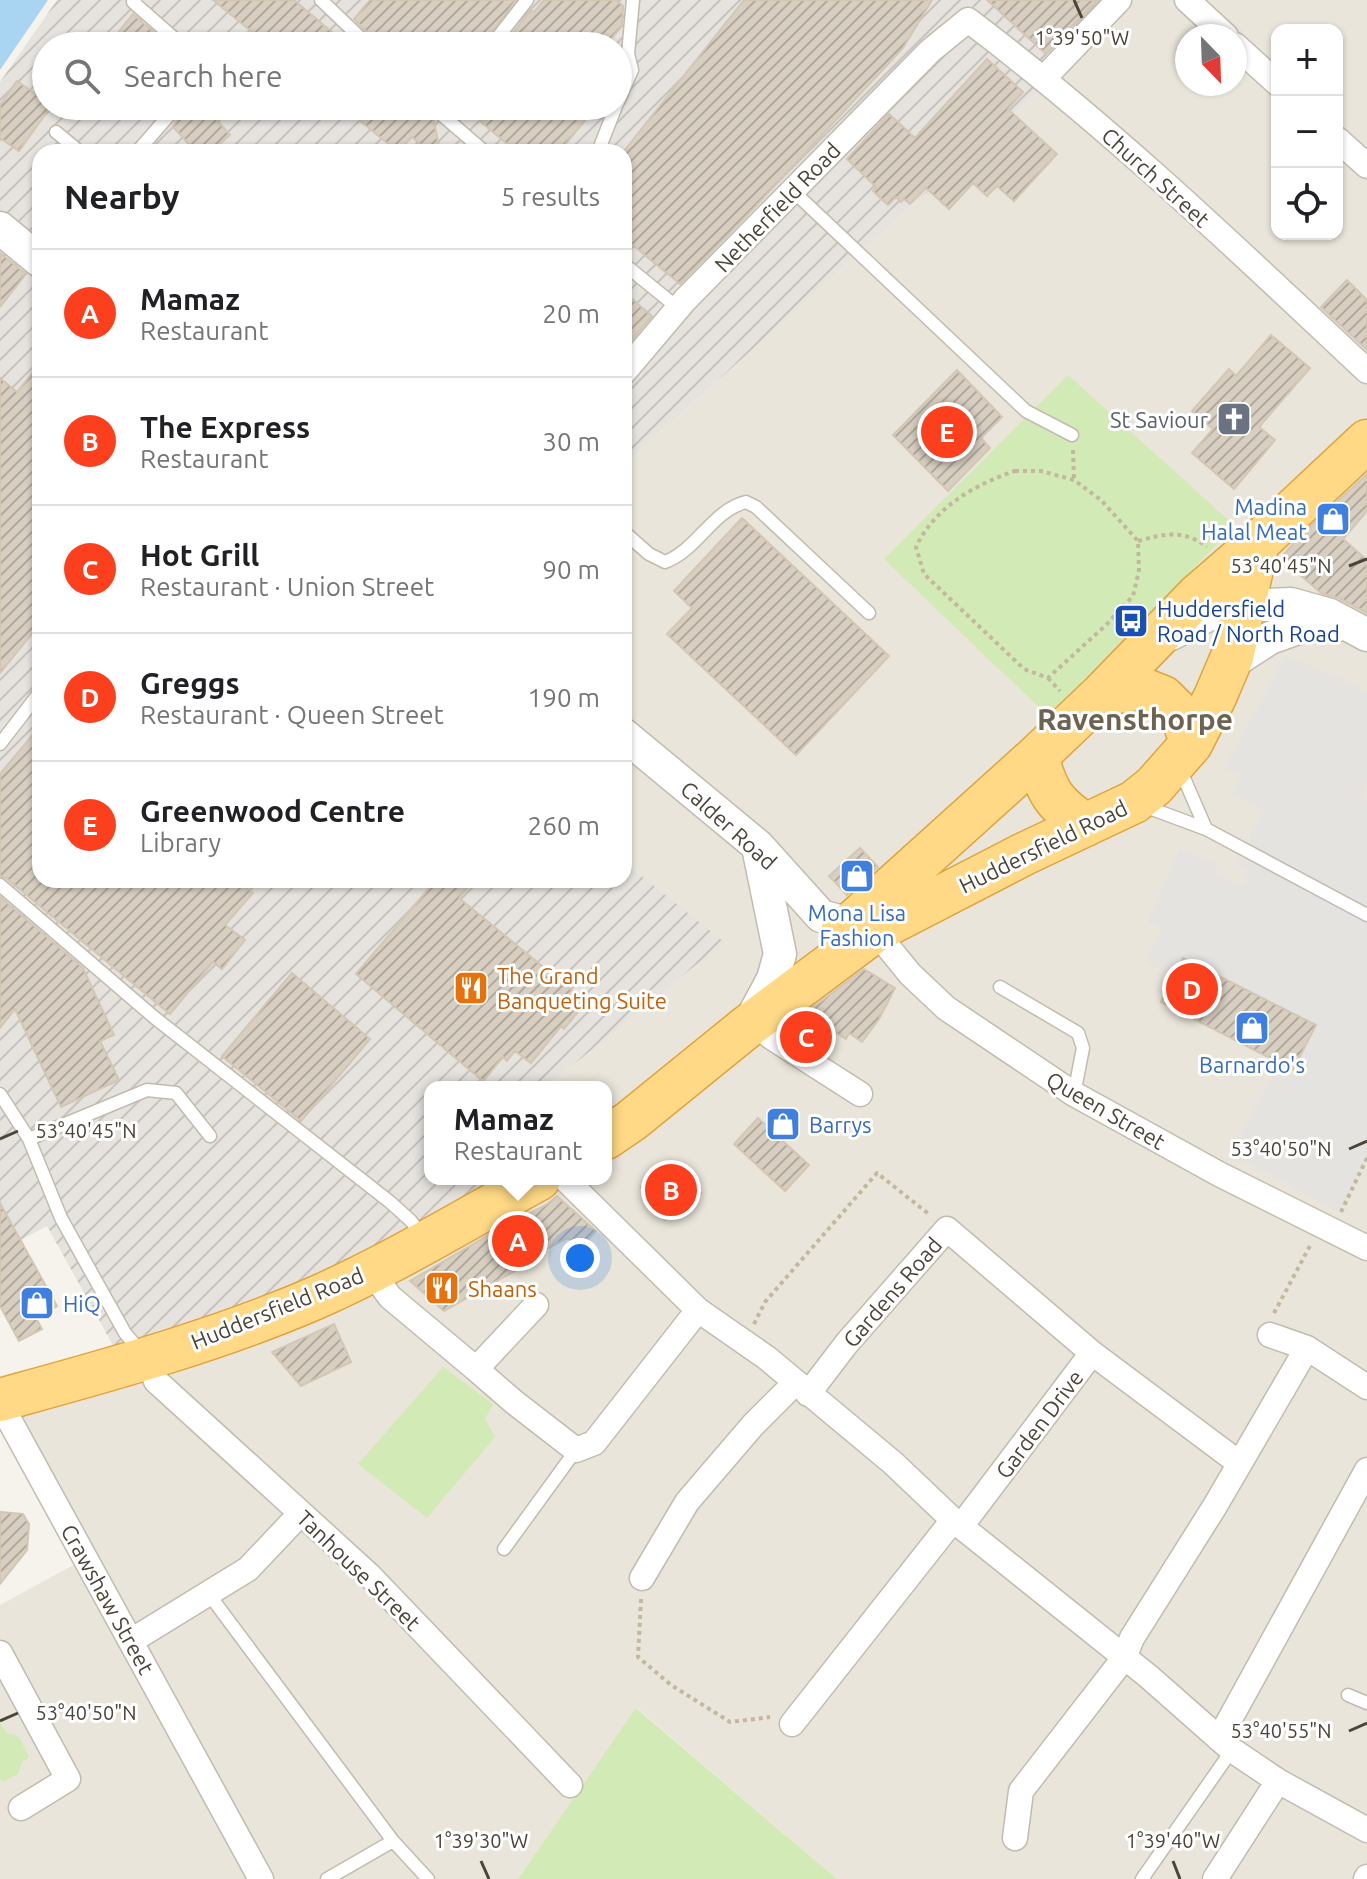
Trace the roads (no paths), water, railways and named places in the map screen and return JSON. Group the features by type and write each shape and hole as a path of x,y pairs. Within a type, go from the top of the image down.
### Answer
{"highway":[{"name":"Huddersfield Road","path":"612,1134 752,1024 782,989 863,927 978,808 1101,695 1198,595 1367,441"},
{"name":"Huddersfield Road","path":"863,927 1134,802 1184,753 1228,665 1242,606 1244,555"},
{"path":"1101,695 1140,688 1163,697 1183,717 1184,753"},
{"path":"1037,756 1045,787 1060,807 1086,825"},
{"path":"978,808 984,827 998,843 1024,854"},
{"name":"Huddersfield Road","path":"0,1401 147,1358 312,1299 371,1271 528,1185"}],"street":[{"path":"1044,78 1119,0"},
{"path":"1187,0 1213,24"},
{"name":"Church Street","path":"935,46 968,20 1044,78 1219,232 1367,371"},
{"name":"Netherfield Road","path":"632,363 678,308 935,46"},
{"path":"1247,56 1271,78"},
{"path":"1343,144 1367,166"},
{"path":"0,228 32,254"},
{"path":"1150,645 1208,615 1242,606 1291,604 1330,615 1358,630"},
{"path":"1228,665 1270,638 1309,624 1358,630"},
{"name":"Calder Road","path":"632,742 758,846 821,916 863,927"},
{"path":"758,846 780,954 773,979 752,1024 860,1094"},
{"name":"Queen Street","path":"863,927 946,1008 1074,1094 1219,1174 1367,1248"},
{"path":"571,1185 698,1310 802,1388 893,1463 958,1523 1148,1676 1225,1744 1278,1781 1367,1830"},
{"name":"Gardens Road","path":"642,1578 687,1502 753,1425 802,1388 847,1343 947,1229 1092,1353"},
{"path":"371,1271 390,1297 576,1450 594,1443 698,1310"},
{"path":"476,1369 536,1305"},
{"path":"1270,1335 1307,1348 1367,1387"},
{"path":"1015,1838 1021,1791 1124,1658 1132,1638 1307,1348"},
{"name":"Garden Drive","path":"796,1718 958,1523 1092,1353 1239,1463"},
{"name":"Tanhouse Street","path":"147,1358 156,1381 370,1576 570,1785"},
{"name":"Crawshaw Street","path":"0,1401 261,1879"},
{"path":"1225,1744 1367,1470"},
{"path":"131,1641 248,1569 301,1513"},
{"path":"0,1653 8,1687 68,1779 21,1808"},
{"path":"1215,1879 1278,1781"}],"lane":[{"path":"135,0 133,2 167,32"},
{"path":"321,0 354,32"},
{"path":"502,32 527,0"},
{"path":"630,32 633,0"},
{"path":"144,144 165,120"},
{"path":"452,120 477,144"},
{"path":"601,144 611,120"},
{"path":"56,132 70,144"},
{"path":"793,191 1026,411 1072,435"},
{"path":"632,271 678,308"},
{"path":"632,539 649,554 665,562 680,556 733,505 746,502 756,507 869,613"},
{"path":"0,744 32,702"},
{"path":"1184,753 1206,829"},
{"path":"1134,802 1206,829 1367,915"},
{"path":"0,885 155,1018 390,1202 411,1221 426,1241"},
{"path":"1000,987 1078,1033 1083,1048 1074,1094"},
{"path":"29,1139 147,1090 176,1093 210,1136"},
{"path":"0,1094 29,1139 61,1218 125,1333 147,1358"},
{"path":"504,1549 576,1450"},
{"path":"208,1593 393,1841 428,1879"},
{"path":"1348,1695 1367,1703"},
{"path":"1142,1879 1225,1744"},
{"path":"327,1879 393,1841"}],"water":[{"path":"0,0 48,0 0,70"}],"place":[{"name":"St Saviour","path":"1234,419"},
{"name":"Greenwood Centre","path":"947,432"},
{"name":"Madina Halal Meat","path":"1333,519"},
{"name":"Huddersfield Road / North Road","path":"1131,621"},
{"name":"Mona Lisa Fashion","path":"857,876"},
{"name":"The Grand Banqueting Suite","path":"471,988"},
{"name":"Greggs","path":"1192,989"},
{"name":"Barnardo's","path":"1252,1028"},
{"name":"Hot Grill","path":"806,1037"},
{"name":"Barrys","path":"783,1124"},
{"name":"The Express","path":"671,1190"},
{"name":"Mamaz","path":"518,1241"},
{"name":"Shaans","path":"442,1288"},
{"name":"HiQ","path":"37,1303"}],"district":[{"name":"Ravensthorpe","path":"1135,719"}]}
